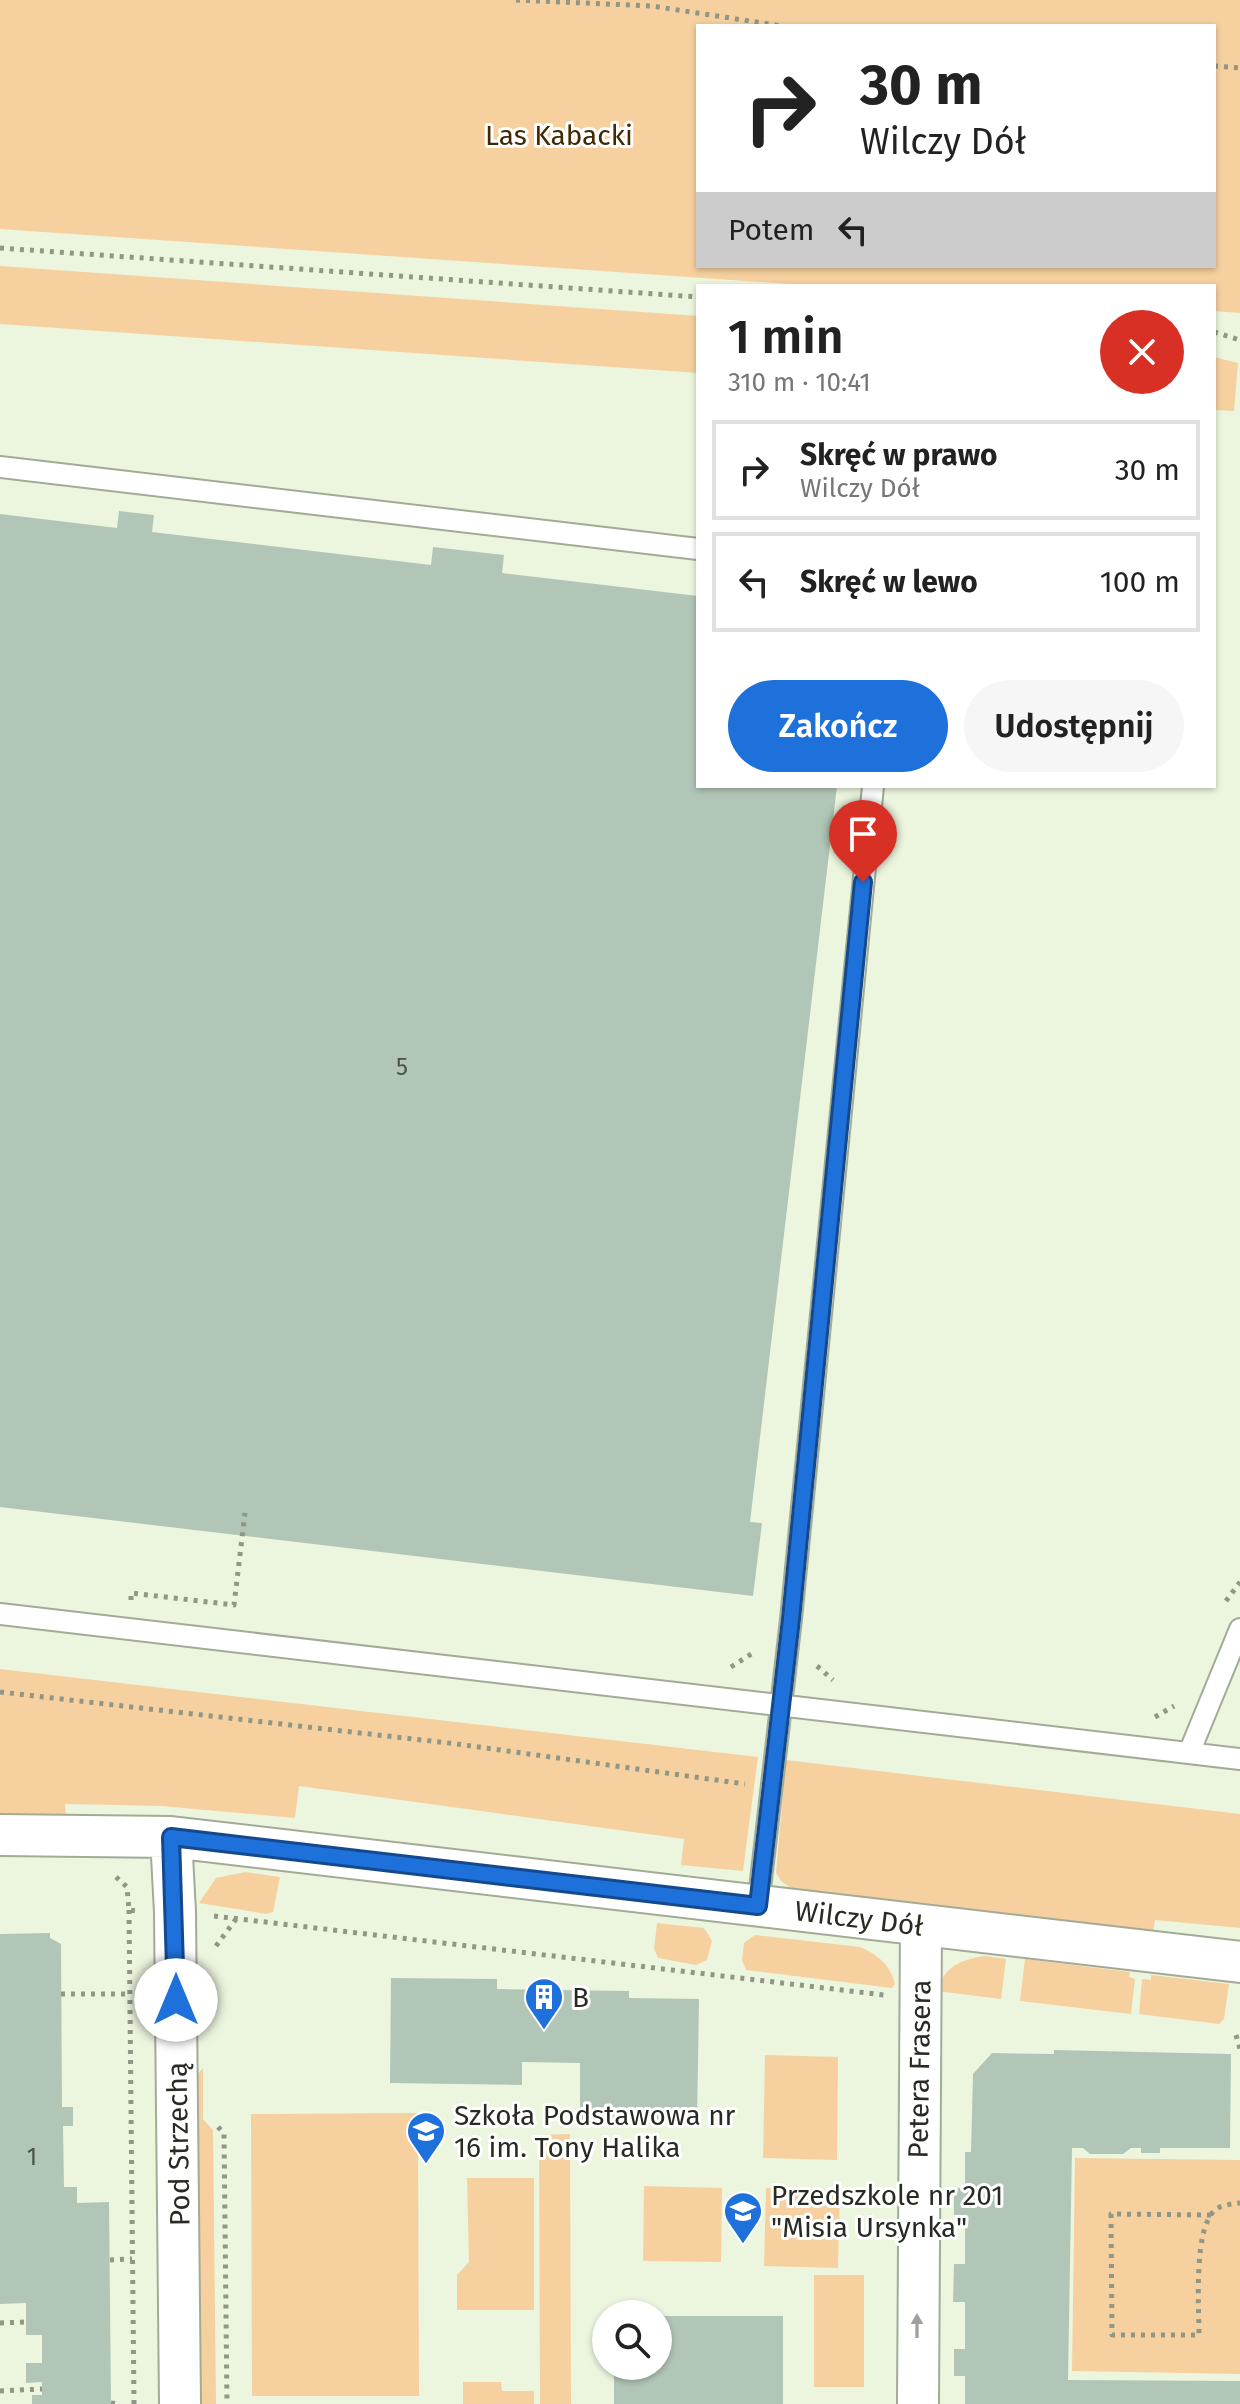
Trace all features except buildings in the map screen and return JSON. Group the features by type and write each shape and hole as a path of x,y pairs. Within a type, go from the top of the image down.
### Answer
{"street":[{"name":"Wilczy Dół","path":"0,1835 171,1837 1240,1962"},
{"name":"Pod Strzechą","path":"171,1837 175,1912 180,2404"},
{"name":"Petera Frasera","path":"918,2404 921,1925"}],"lane":[{"path":"0,467 696,549"},
{"path":"758,1906 791,1619 873,788"},
{"path":"0,1614 1240,1759"},
{"path":"1189,1753 1240,1629"}],"path":[{"path":"516,0 652,6 769,24"},
{"path":"1216,66 1240,68"},
{"path":"0,248 696,297"},
{"path":"1216,333 1240,340"},
{"path":"130,1605 131,1593 234,1605 245,1513"},
{"path":"1219,1611 1240,1582"},
{"path":"813,1660 837,1683"},
{"path":"0,1692 457,1744 770,1787"},
{"path":"1143,1720 1168,1712 1177,1703"},
{"path":"108,1869 127,1887 129,1910 134,2404"},
{"path":"129,1910 237,1918 889,1996"},
{"path":"209,1954 237,1918"},
{"path":"61,1994 129,1994"},
{"path":"1236,2035 1240,2049"},
{"path":"1211,2215 1111,2214 1112,2335 1199,2335 1200,2249 1211,2215 1218,2207 1240,2203"},
{"path":"110,2260 132,2259"},
{"path":"0,2323 26,2322"},
{"path":"0,2391 42,2389"},
{"path":"111,2403 119,2404"}],"green space":[{"name":"Las Kabacki","path":"0,0 1240,0 1240,313 1216,311 1216,284 789,284 0,229"},
{"path":"0,266 696,316 696,373 0,324"},
{"path":"1216,358 1238,363 1234,411 1216,410"},
{"path":"0,1669 758,1757 743,1871 681,1865 684,1839 299,1786 295,1818 161,1806 65,1804 66,1816 0,1815"},
{"path":"786,1760 1240,1814 1240,1928 1155,1920 1153,1934 794,1890 782,1882 776,1873"},
{"path":"245,1872 280,1877 273,1912 266,1914 199,1903 216,1878"},
{"path":"657,1923 704,1928 712,1941 707,1960 696,1965 658,1958 654,1949"},
{"path":"755,1935 860,1947 882,1961 895,1984 892,1988 746,1970 742,1960 744,1943"},
{"path":"986,1956 1006,1959 1001,1999 937,1991 944,1975 955,1965"},
{"path":"1025,1959 1130,1972 1129,1977 1135,1979 1131,2014 1020,2001"},
{"path":"1151,1975 1229,1984 1224,2019 1219,2024 1139,2014 1142,1979 1151,1980"},
{"path":"765,2055 838,2057 837,2160 763,2158"},
{"path":"203,2068 203,2119 213,2130 216,2404 201,2404 196,2076"},
{"path":"418,2113 419,2396 252,2396 251,2114"},
{"path":"570,2134 571,2404 540,2404 539,2135"},
{"path":"1075,2158 1240,2160 1240,2374 1072,2371"},
{"path":"467,2178 534,2178 534,2310 457,2310 457,2275 469,2262"},
{"path":"644,2186 722,2188 721,2262 643,2261"},
{"path":"766,2188 840,2190 838,2268 764,2266"},
{"path":"814,2275 864,2275 864,2387 814,2387"},
{"path":"463,2382 501,2382 502,2391 534,2391 534,2404 463,2404"}],"place":[{"name":"B","path":"544,2031"},
{"name":"Szkoła Podstawowa nr 16 im. Tony Halika","path":"426,2165"},
{"name":"Przedszkole nr 201 \"Misia Ursynka\"","path":"743,2245"}],"route":[{"path":"176,2000 171,1837 758,1906 772,1759 791,1619 863,882"}]}
